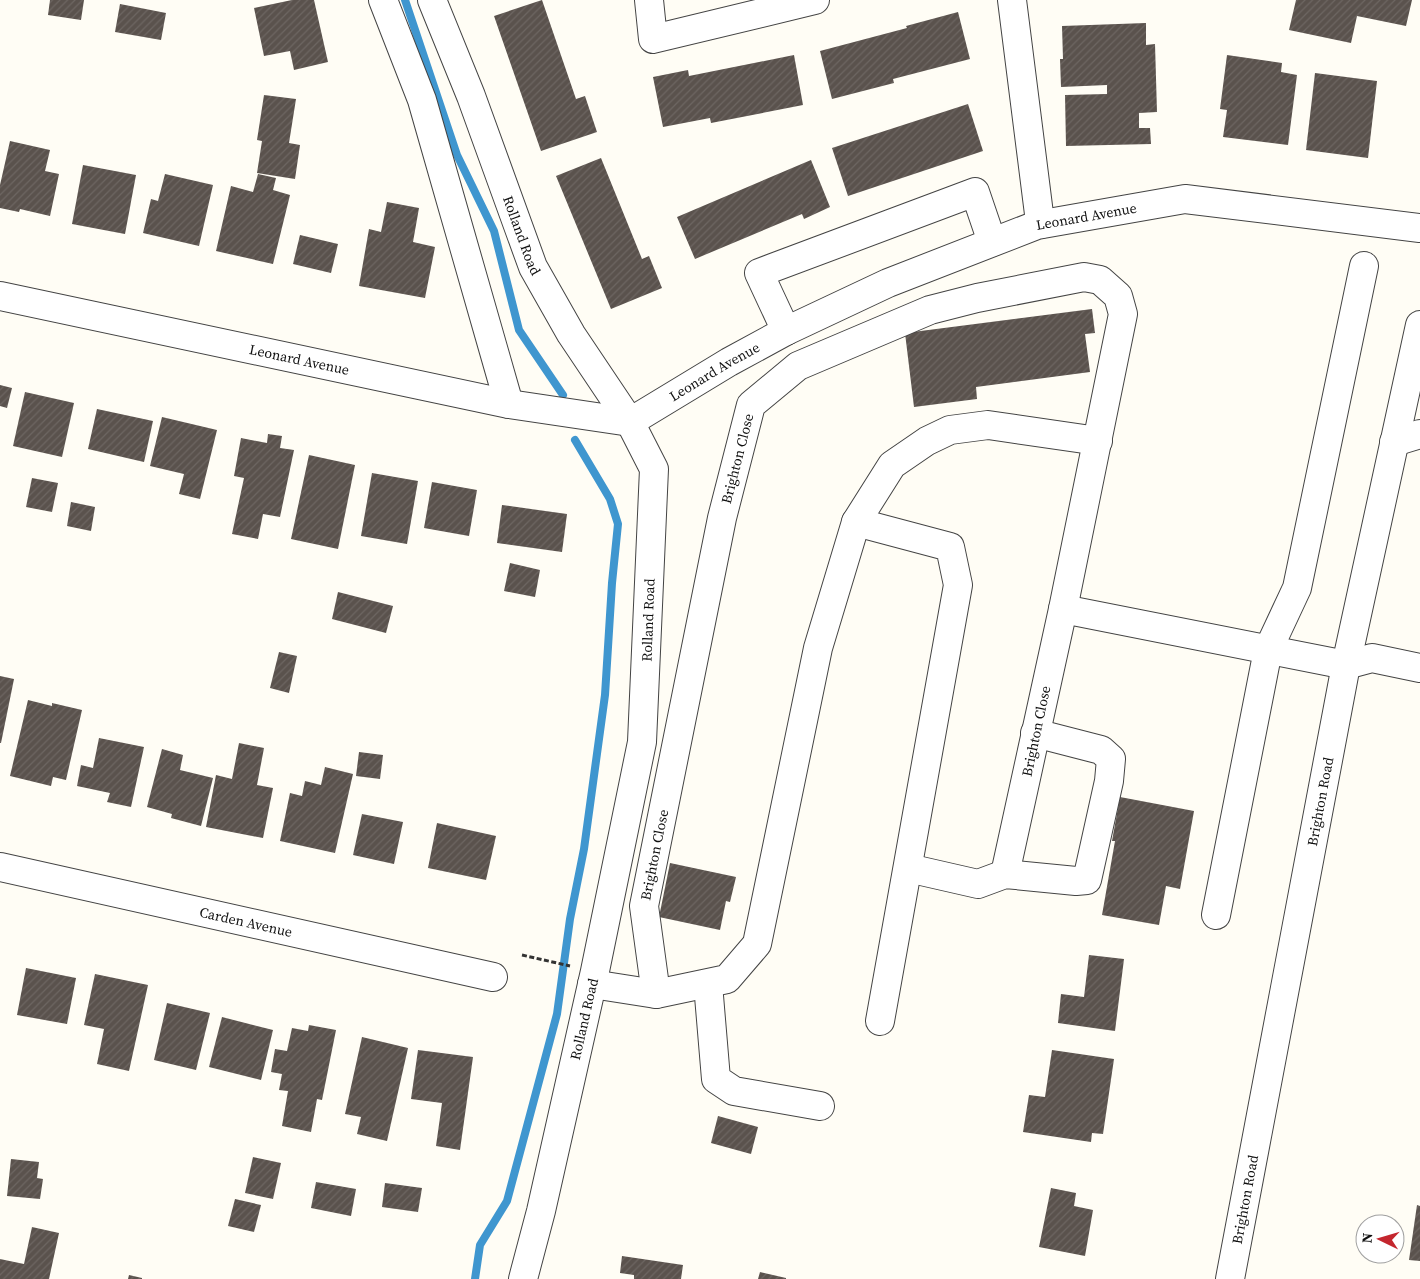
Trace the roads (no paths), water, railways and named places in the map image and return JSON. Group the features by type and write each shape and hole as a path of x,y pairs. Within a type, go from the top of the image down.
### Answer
{"street":[{"path":"383,0 422,100 509,404"},
{"name":"Rolland Road","path":"432,0 471,96 533,267 571,334 630,422 654,469 642,742 582,975 541,1211 523,1279"},
{"path":"648,0 653,39 815,0"},
{"path":"1012,0 1041,224"},
{"path":"786,331 759,273 975,192 992,242"},
{"name":"Leonard Avenue","path":"0,296 509,404 630,422 729,362 786,331 888,283 1041,224 1185,199 1420,228"},
{"path":"1216,915 1268,650 1297,588 1364,266"},
{"name":"Brighton Close","path":"656,994 644,906 722,518 751,405 798,366 930,310 977,298 1084,277 1100,280 1118,296 1123,314 1063,610 1005,874"},
{"name":"Brighton Road","path":"1230,1279 1346,665 1420,325"},
{"path":"582,975 656,994 728,980 757,944 818,648 856,522 892,464 927,441 950,430 988,425 1098,441"},
{"path":"1394,442 1420,434"},
{"path":"856,522 950,547 958,585 880,1021"},
{"path":"1063,610 1346,665 1372,658 1420,668"},
{"path":"908,868 978,884 1005,874 1076,881 1087,880 1107,790 1111,758 1101,750 1035,733"},
{"name":"Carden Avenue","path":"0,867 493,977"},
{"path":"708,984 716,1079 734,1091 820,1106"}],"waterway":[{"path":"405,0 457,155 494,231 519,330 563,395"},
{"path":"475,1279 480,1245 507,1201 557,1014 570,919 584,849 605,695 612,583 618,524 610,499 575,440"}]}
